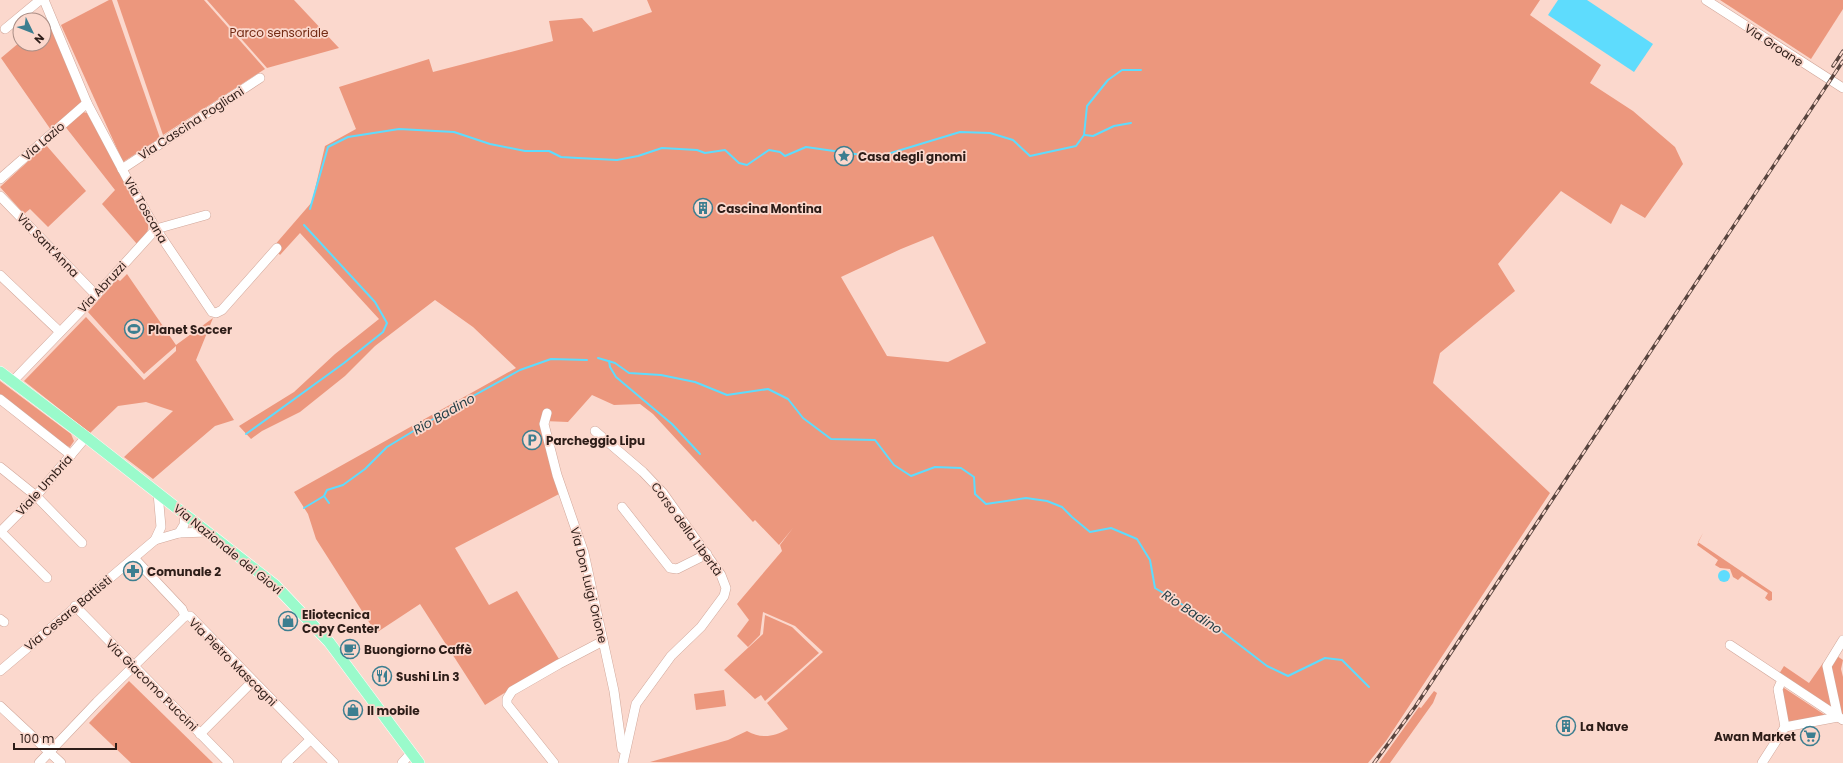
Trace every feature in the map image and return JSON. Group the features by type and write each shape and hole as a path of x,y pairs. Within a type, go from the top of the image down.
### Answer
{"main road":[{"name":"Via Nazionale dei Giovi","path":"0,372 86,436 185,516 256,568 301,610 329,642 419,763"}],"street":[{"path":"5,29 40,0"},
{"name":"Via Toscana","path":"44,0 87,103 122,169 156,229 212,312 216,313 222,310 277,248"},
{"name":"Via Groane","path":"1706,0 1843,88"},
{"name":"Via Cascina Pogliani","path":"122,169 260,78"},
{"name":"Via Lazio","path":"0,179 87,103"},
{"name":"Via Sant'Anna","path":"0,196 96,295"},
{"path":"156,229 206,215"},
{"name":"Via Abruzzi","path":"12,382 96,295 156,229"},
{"path":"0,276 60,332"},
{"path":"0,399 71,455"},
{"name":"Via Don Luigi Orione","path":"547,413 544,424 557,475 584,553 618,711 623,762"},
{"name":"Corso della Libertà","path":"595,431 629,458 663,493 721,575 726,588 724,596 701,627 671,656 636,704 623,762"},
{"name":"Viale Umbria","path":"0,531 36,496 86,436"},
{"path":"0,467 36,496 82,543"},
{"path":"155,540 161,527 158,493"},
{"path":"160,516 166,510 175,507"},
{"path":"622,507 670,568 677,569 707,554"},
{"path":"179,533 184,526 185,516"},
{"path":"0,531 47,578"},
{"name":"Via Cesare Battisti","path":"0,671 75,606 155,540 179,533 207,532"},
{"name":"Via Pietro Mascagni","path":"134,558 182,609 185,616 190,616 334,763"},
{"name":"Via Giacomo Puccini","path":"75,606 229,763"},
{"path":"39,763 133,666 185,616"},
{"path":"1840,719 1827,665 1843,640"},
{"path":"554,763 507,704 507,699 512,691 603,641"},
{"path":"1730,645 1840,719"},
{"path":"1762,763 1786,727 1778,689 1782,680"},
{"path":"200,734 253,681"},
{"path":"0,706 61,763"},
{"path":"1786,727 1840,719"},
{"path":"286,763 310,740"},
{"path":"402,763 411,753"}],"green space":[{"path":"109,0 112,0 160,138 123,162 61,25"},
{"path":"117,0 204,0 265,69 163,135"},
{"name":"Parco sensoriale","path":"207,0 294,0 339,48 267,68"},
{"path":"647,0 1540,0 1530,15 1601,65 1590,83 1633,111 1675,147 1683,164 1645,218 1621,204 1611,224 1561,191 1498,264 1515,291 1440,353 1433,383 1550,493 1386,741 1368,763 650,762 728,740 747,731 752,734 768,736 788,729 767,703 823,652 795,626 763,612 760,635 748,647 737,636 749,620 737,604 782,551 780,545 793,528 779,545 755,520 753,522 653,414 640,404 614,405 592,395 568,422 544,421 561,493 455,548 489,605 517,591 559,659 485,705 420,604 376,633 316,539 308,514 294,492 516,368 473,327 435,300 375,346 345,376 300,412 262,431 251,439 239,426 294,392 335,354 379,319 300,233 280,255 273,247 312,202 325,146 356,129 339,87 429,59 433,72 553,41 549,21 582,18 593,32 652,12","holes":["933,236 986,343 948,362 887,356 841,277"]},
{"path":"1720,0 1843,0 1843,9 1811,59"},
{"path":"52,26 82,95 81,103 51,130 1,58 12,49 12,52 52,52"},
{"path":"83,112 87,113 144,212 148,223 148,230 145,236 137,244 102,204 115,190 64,125"},
{"path":"46,145 86,191 48,227 30,209 24,214 0,187"},
{"path":"127,274 176,345 213,318 196,360 234,420 215,426 153,479 124,457 173,411 146,402 118,406 90,433 24,381 86,317 144,380 176,351 176,346 144,374 88,312 117,279 120,281"},
{"path":"0,381 71,434 74,441 70,447 66,446 0,395"},
{"path":"1698,542 1772,592 1772,600 1769,601 1765,598 1768,593 1742,576 1738,580 1733,577 1730,569 1720,568 1715,565 1718,560 1697,545"},
{"path":"765,615 792,627 819,653 765,701 761,695 755,699 724,670 763,634"},
{"path":"1837,656 1843,660 1841,669 1843,677 1843,715 1840,713 1830,666"},
{"path":"1823,663 1833,710 1779,674 1784,666 1809,683"},
{"path":"129,681 213,763 131,763 89,723"},
{"path":"1781,686 1828,717 1788,723"},
{"path":"724,690 726,706 696,710 694,694"},
{"path":"1434,691 1437,693 1433,703 1390,763 1379,763 1419,707 1421,708"}],"water":[{"path":"1558,0 1587,0 1653,44 1634,72 1548,15"},
{"path":"1722,570 1726,570 1730,576 1726,582 1722,582 1718,578 1718,574"}],"waterway":[{"path":"310,209 328,147 348,137 399,129 454,132 490,144 525,151 549,151 561,157 617,160 638,156 662,148 697,150 705,153 725,150 739,163 747,165 769,150 780,152 785,156 806,147 862,155 881,156 960,132 990,133 1013,140 1030,156 1076,146 1084,135 1087,106 1108,80 1122,70 1141,70"},
{"path":"1085,135 1093,136 1114,126 1131,123"},
{"path":"246,434 344,363 383,332 387,323 375,302 304,225"},
{"name":"Rio Badino","path":"598,358 615,363 629,373 661,375 695,382 727,395 768,389 788,399 803,418 831,439 875,440 894,465 911,476 935,467 961,468 974,477 975,494 986,504 1026,498 1047,501 1062,507 1090,532 1111,528 1137,539 1150,560 1155,588 1206,619 1267,666 1288,676 1325,658 1342,660 1369,687"},
{"name":"Rio Badino","path":"329,503 324,496 327,490 343,485 365,469 387,447 455,406 520,370 551,359 587,360"},
{"path":"609,361 610,367 616,377 672,424 700,454"},
{"path":"304,508 324,496"}],"railway":[{"path":"1833,66 1843,51"},
{"path":"1374,763 1415,707 1843,61"}],"place":[{"name":"Casa degli gnomi","path":"844,156"},
{"name":"Cascina Montina","path":"703,208"},
{"name":"Planet Soccer","path":"134,329"},
{"name":"Parcheggio Lipu","path":"532,440"},
{"name":"Comunale 2","path":"133,571"},
{"name":"Eliotecnica Copy Center","path":"288,621"},
{"name":"Buongiorno Caffè","path":"350,649"},
{"name":"Sushi Lin 3","path":"382,676"},
{"name":"Il mobile","path":"353,710"},
{"name":"La Nave","path":"1566,726"},
{"name":"Awan Market","path":"1810,736"}]}
